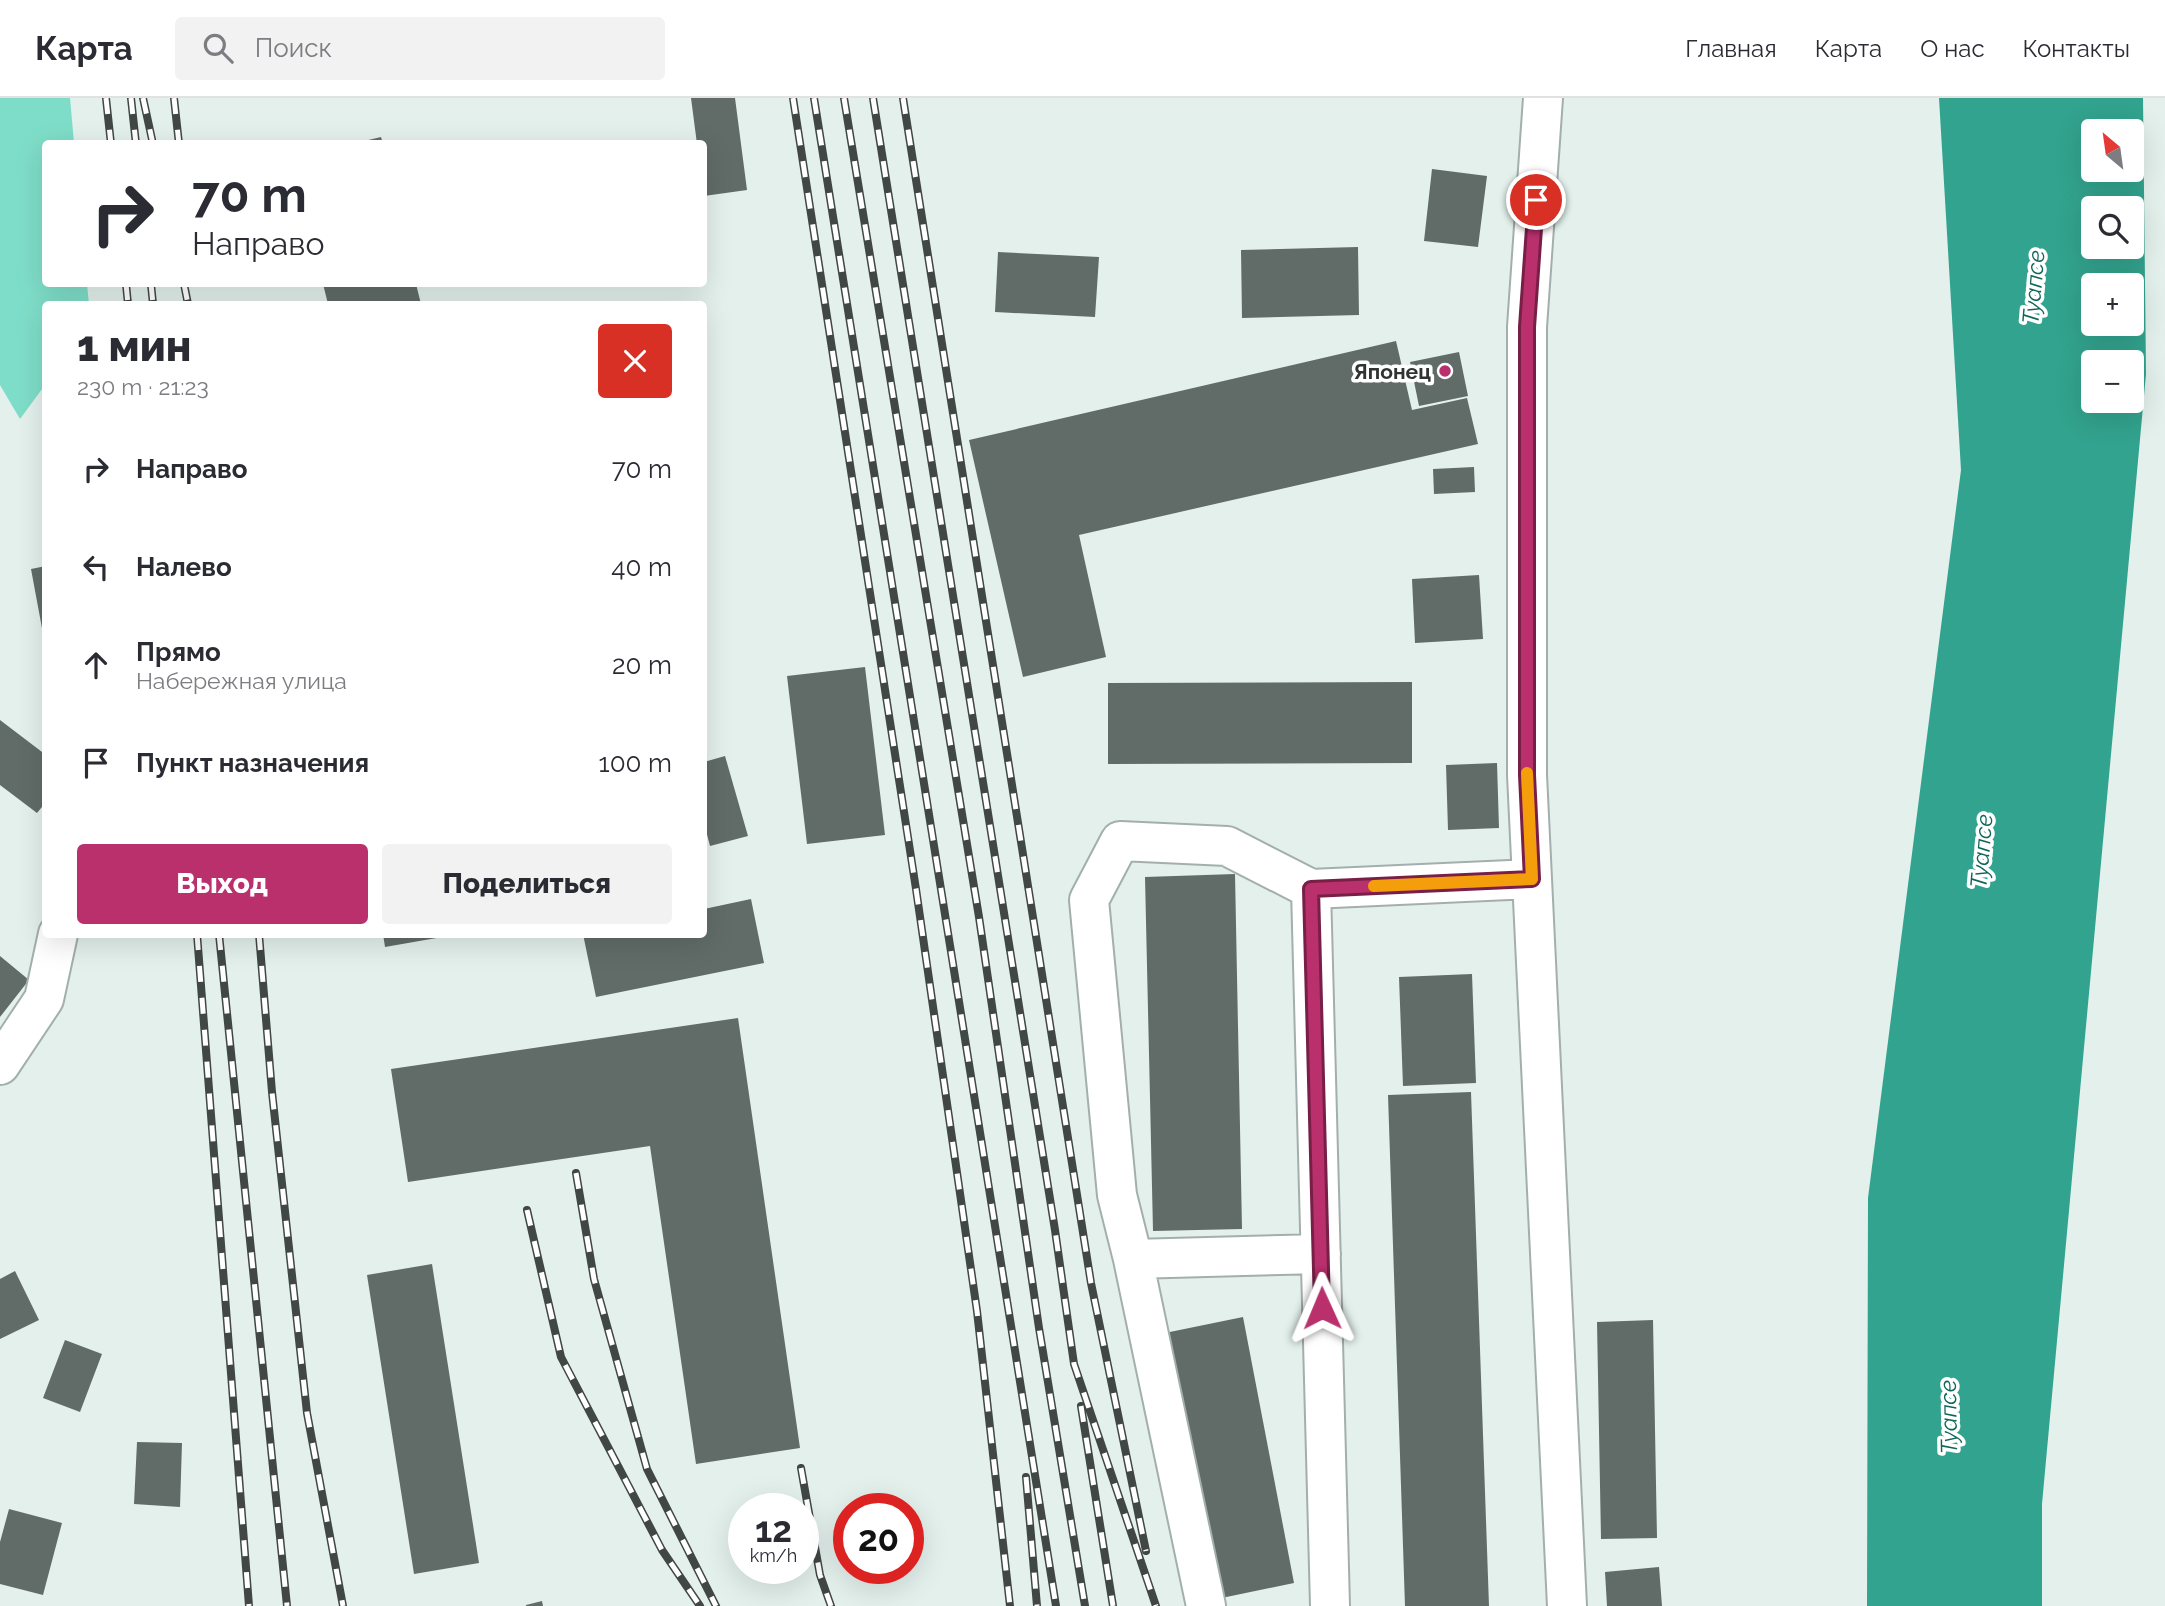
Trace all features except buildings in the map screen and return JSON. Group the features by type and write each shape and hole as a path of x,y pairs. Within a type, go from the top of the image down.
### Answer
{"street":[{"path":"1543,98 1527,327 1527,775 1567,1606"},
{"path":"1206,1606 1117,1195 1089,900 1120,841 1227,846 1311,889 1532,879"},
{"path":"1311,889 1330,1606"},
{"path":"0,1065 44,999 57,938"},
{"path":"1133,1259 1321,1254"}],"shaded area":[{"path":"0,98 70,98 74,140 42,140 42,287 87,287 89,301 42,301 42,389 20,419 0,385"}],"water":[{"name":"Туапсе","path":"1939,98 2143,98 2143,119 2081,119 2081,182 2144,182 2146,374 2144,396 2144,350 2081,350 2081,413 2142,413 2042,1504 2042,1606 1867,1606 1868,1198 1961,470"}],"railway":[{"path":"106,98 111,140"},
{"path":"131,98 136,140"},
{"path":"143,98 152,140"},
{"path":"174,98 179,140"},
{"path":"793,98 916,889 977,1311 1010,1606"},
{"path":"814,98 1056,1606"},
{"path":"844,98 979,917 1039,1328 1085,1606"},
{"path":"873,98 1055,1230 1074,1364 1156,1606"},
{"path":"903,98 1091,1283 1146,1551"},
{"path":"126,287 128,301"},
{"path":"151,287 153,301"},
{"path":"185,287 187,301"},
{"path":"197,938 249,1606"},
{"path":"219,938 287,1606"},
{"path":"259,938 272,1092 307,1413 343,1606"},
{"path":"576,1173 594,1279 647,1469 716,1606"},
{"path":"527,1210 561,1357 662,1550 700,1606"},
{"path":"1081,1406 1113,1606"},
{"path":"801,1468 820,1575 831,1606"},
{"path":"1026,1477 1037,1606"}],"slow traffic":[{"path":"1374,886 1532,879 1527,773"}],"place":[{"name":"Японец","path":"1445,371"}],"route":[{"path":"1322,1308 1311,889 1532,879 1527,775 1527,327 1536,200"}]}
